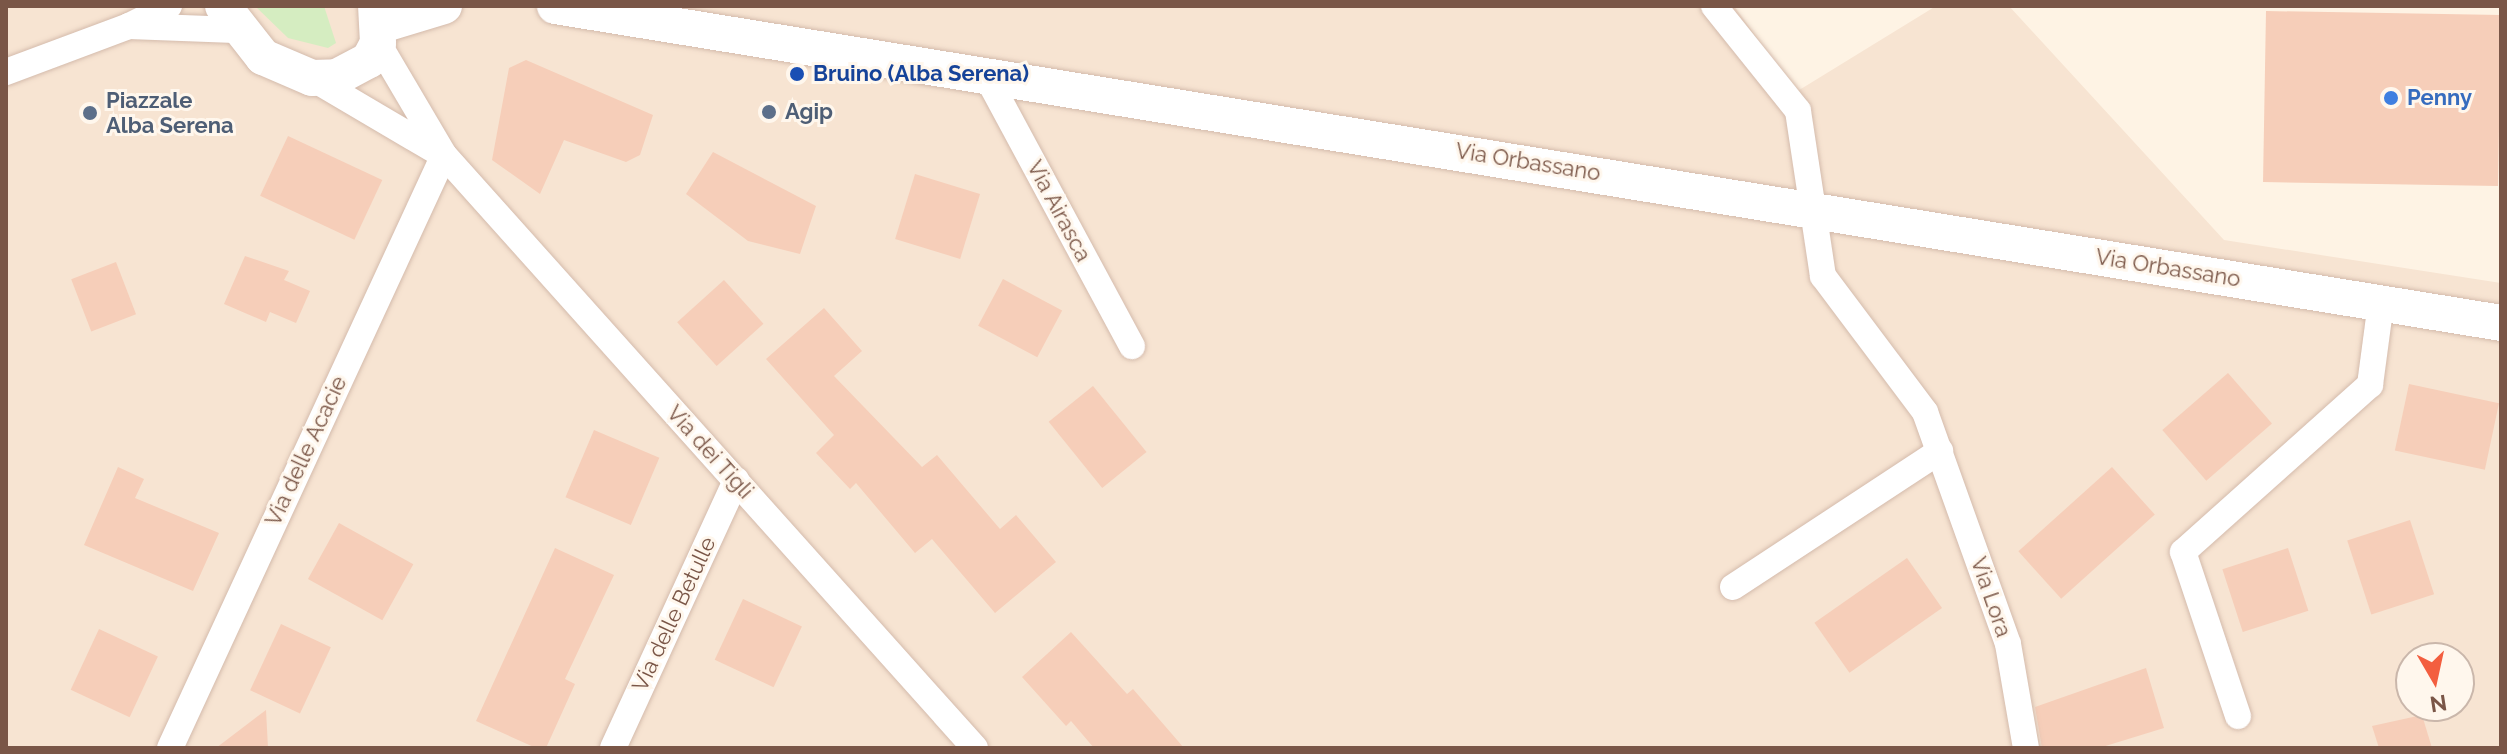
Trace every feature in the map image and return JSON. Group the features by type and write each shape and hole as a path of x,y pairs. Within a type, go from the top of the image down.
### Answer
{"main road":[{"path":"229,18 263,57 312,78 353,71 377,25 444,6"},
{"name":"Via Orbassano","path":"555,6 2501,323"}],"street":[{"path":"6,72 129,26 169,6"},
{"name":"Via Lora","path":"1714,6 1798,111 1823,276 1925,412 2008,644 2026,748"},
{"path":"129,26 229,18"},
{"name":"Via dei Tigli","path":"377,25 444,155 975,748"},
{"name":"Via Airasca","path":"986,75 1132,346"},
{"name":"Via dei Tigli","path":"312,78 444,155"},
{"name":"Via delle Acacie","path":"170,748 444,155"},
{"path":"2238,716 2183,552 2370,385 2381,303"},
{"path":"1733,587 1940,451"},
{"name":"Via delle Betulle","path":"613,748 736,480"}],"shaded area":[{"path":"6,6 1734,6 1796,92 1936,6 2009,6 2224,240 2501,283 2501,748 6,748"}],"green space":[{"path":"255,6 324,6 336,43 328,48 288,38"}],"building":[{"path":"2266,11 2501,15 2498,186 2263,182"},
{"path":"526,60 653,115 640,155 626,162 564,140 540,194 492,160 509,68"},
{"path":"288,136 382,180 354,240 260,196"},
{"path":"713,152 816,206 800,254 748,241 686,194"},
{"path":"915,174 980,194 960,259 895,239"},
{"path":"245,256 289,271 284,280 310,291 296,323 270,312 266,322 224,304"},
{"path":"116,262 136,314 91,331 71,279"},
{"path":"1003,279 1062,310 1037,357 978,326"},
{"path":"724,280 763,324 717,366 677,322"},
{"path":"824,308 862,351 834,376 922,467 937,455 1000,529 1016,515 1056,562 995,613 932,539 915,553 856,483 850,489 816,453 834,435 766,359"},
{"path":"2228,373 2272,424 2206,481 2162,430"},
{"path":"2409,384 2499,403 2485,470 2395,451"},
{"path":"1093,386 1146,452 1102,488 1049,422"},
{"path":"594,430 659,458 631,525 565,497"},
{"path":"118,467 144,479 135,498 219,533 193,591 84,545"},
{"path":"2112,467 2155,515 2061,599 2018,551"},
{"path":"2410,520 2434,594 2371,615 2347,540"},
{"path":"339,523 413,564 382,620 308,579"},
{"path":"555,548 614,575 565,679 575,684 546,748 536,748 476,721"},
{"path":"2288,548 2308,611 2243,632 2222,569"},
{"path":"1907,558 1942,608 1849,673 1814,623"},
{"path":"743,599 802,626 774,687 715,660"},
{"path":"281,624 331,647 300,713 250,690"},
{"path":"99,629 158,656 130,717 71,690"},
{"path":"1071,632 1127,694 1133,689 1184,748 1094,748 1071,721 1066,726 1022,677"},
{"path":"2146,668 2164,728 2099,748 2042,748 2035,707"},
{"path":"266,710 268,748 216,748"},
{"path":"2395,721 2424,722 2432,748 2379,748 2372,726"}],"place":[{"name":"Bruino (Alba Serena)","path":"797,74"},
{"name":"Penny","path":"2391,98"},
{"name":"Agip","path":"769,112"},
{"name":"Piazzale Alba Serena","path":"90,113"}]}
